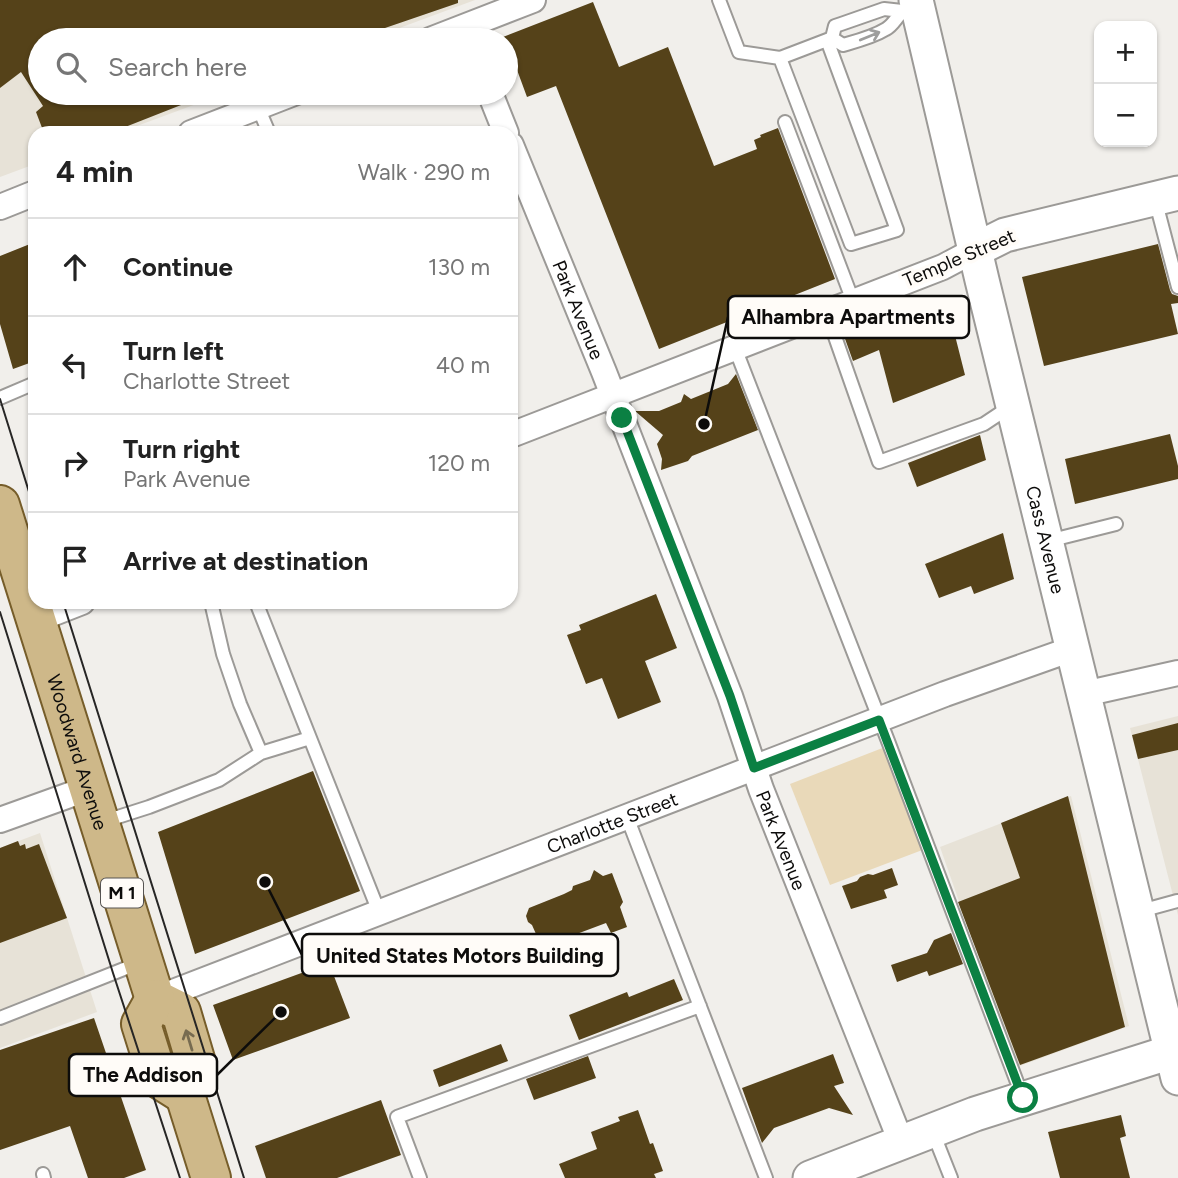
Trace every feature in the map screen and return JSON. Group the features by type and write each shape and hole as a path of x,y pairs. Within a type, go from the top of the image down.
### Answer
{"main road":[{"name":"Woodward Avenue","path":"0,505 28,594"},
{"name":"Woodward Avenue","path":"33,609 155,999"},
{"path":"155,999 141,1024 158,1078 185,1095 202,1175"}],"street":[{"path":"461,28 533,0"},
{"name":"Cass Avenue","path":"911,6 975,250 1175,1065"},
{"path":"209,126 263,105"},
{"path":"495,105 503,126"},
{"name":"Park Avenue","path":"518,162 613,396 730,696 761,789 901,1142"},
{"name":"Temple Street","path":"518,432 943,267 1005,235 1166,195"},
{"path":"0,207 28,196"},
{"path":"36,620 64,609"},
{"name":"Charlotte Street","path":"155,999 945,694 1072,649"},
{"path":"1084,694 1178,673"},
{"path":"0,820 94,805"},
{"path":"810,1178 1023,1098 1175,1065"}],"lane":[{"path":"719,0 739,52 780,58 830,39 843,45 888,29 911,6"},
{"path":"780,58 851,244 897,230 830,39 835,26 884,9 911,6"},
{"path":"258,107 266,126"},
{"path":"785,122 853,301"},
{"path":"1166,195 1178,287"},
{"path":"826,311 879,463 984,424 1013,405"},
{"path":"734,348 1023,1098"},
{"path":"0,398 28,386"},
{"path":"1046,541 1116,524"},
{"path":"213,609 223,654 261,753"},
{"path":"259,609 379,912"},
{"path":"94,805 149,807 219,780 261,753 310,738"},
{"path":"627,817 766,1178"},
{"path":"1137,912 1177,901"},
{"path":"0,1018 143,961"},
{"path":"420,1178 397,1117 700,1006"},
{"path":"932,1130 951,1178"}],"shaded area":[{"path":"0,0 475,0 399,28 28,28 28,105 194,105 137,126 28,126 28,167 0,177"},
{"path":"1178,716 1178,915 1130,728"},
{"path":"885,747 925,849 830,885 790,784"},
{"path":"1071,796 1129,1026 1017,1067 940,847"},
{"path":"40,833 97,1012 0,1048 0,848"}],"building":[{"path":"0,0 458,0 458,3 385,28 28,28 28,83 21,72 0,88"},
{"path":"593,2 619,67 668,47 714,166 757,149 754,140 778,128 835,279 659,349 556,86 527,97 518,73 518,31"},
{"path":"181,105 128,126 41,126 36,112 43,106"},
{"path":"1158,244 1170,290 1178,296 1178,303 1171,304 1178,334 1044,366 1022,277"},
{"path":"28,245 28,364 13,369 0,324 0,256"},
{"path":"945,296 965,375 893,403 879,350 853,361 844,336"},
{"path":"736,374 758,430 661,470 662,459 657,444 663,435 635,411 659,411 681,402 684,394 691,399 728,384"},
{"path":"1170,434 1178,466 1178,479 1075,504 1065,459"},
{"path":"980,435 986,460 917,487 908,463"},
{"path":"1003,533 1014,579 974,594 971,586 939,598 925,564"},
{"path":"656,594 677,648 645,661 661,702 618,719 602,678 586,684 567,635 581,630 579,625"},
{"path":"1178,723 1178,750 1138,759 1132,735"},
{"path":"313,771 360,891 195,954 158,832"},
{"path":"1068,796 1125,1027 1020,1065 958,902 1020,878 1001,823"},
{"path":"18,841 20,846 25,844 26,849 39,844 67,918 0,943 0,848"},
{"path":"892,868 898,885 884,890 887,898 851,909 842,886 868,874 873,875"},
{"path":"594,870 603,876 612,873 623,902 620,907 627,927 611,933 606,923 574,935 582,956 550,968 546,956 538,947 540,943 532,925 528,922 526,916 529,908 590,880"},
{"path":"951,933 963,964 929,976 927,971 897,982 891,965 927,953 934,940"},
{"path":"329,963 350,1018 233,1060 213,1005"},
{"path":"674,979 683,1000 579,1040 569,1015 627,992 629,997"},
{"path":"94,1018 146,1170 124,1178 88,1178 70,1126 0,1150 0,1050"},
{"path":"501,1044 508,1061 439,1087 433,1070"},
{"path":"833,1054 844,1083 834,1086 853,1115 829,1108 774,1128 762,1143 742,1088"},
{"path":"588,1056 596,1078 534,1100 526,1079"},
{"path":"381,1100 401,1155 337,1178 266,1178 255,1146"},
{"path":"638,1110 663,1171 654,1174 656,1178 565,1178 559,1164 597,1149 591,1132 620,1121 618,1117"},
{"path":"1121,1115 1126,1136 1120,1138 1130,1178 1060,1178 1048,1132"}],"tram line":[{"path":"0,399 28,489"},
{"path":"65,609 244,1178"},
{"path":"0,612 180,1178"}],"place":[{"name":"Alhambra Apartments","path":"704,424"},
{"name":"United States Motors Building","path":"265,882"},
{"name":"The Addison","path":"281,1012"}],"route":[{"path":"622,418 730,696 754,768 879,720 1023,1098"}]}
